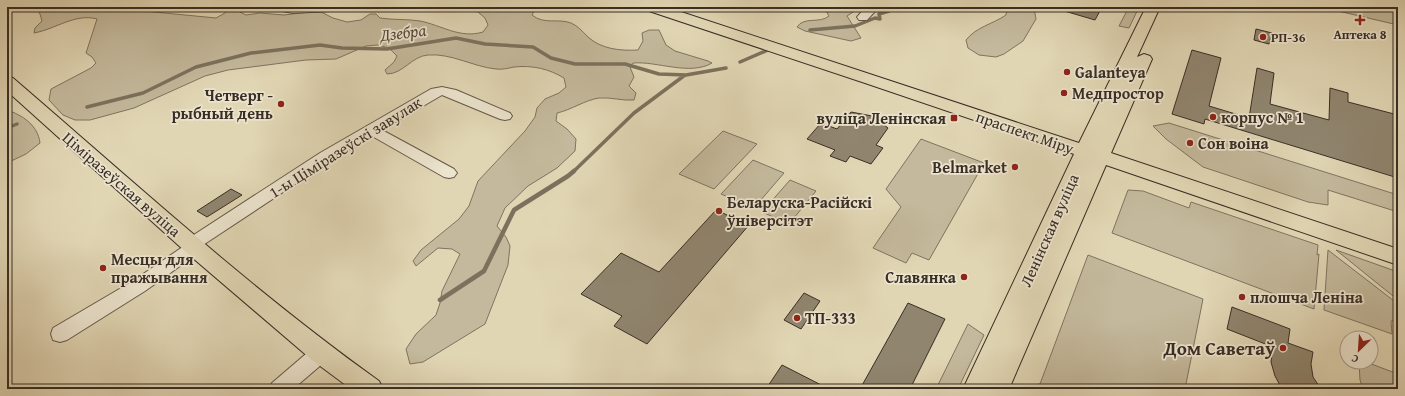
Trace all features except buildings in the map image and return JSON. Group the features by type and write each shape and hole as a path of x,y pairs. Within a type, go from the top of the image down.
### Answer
{"main road":[{"name":"праспект Міру","path":"651,7 703,19 874,75 1094,149 1398,257"},
{"name":"праспект Міру","path":"678,7 703,19"},
{"name":"Ленінская вуліца","path":"996,389 1153,7"},
{"name":"Ленінская вуліца","path":"976,389 1094,149 1166,7"},
{"name":"Ціміразеўская вуліца","path":"7,82 193,246 321,352 370,389"},
{"name":"праспект Міру","path":"1094,149 1398,244"}],"street":[{"path":"281,7 293,10 330,7"},
{"path":"863,17 874,7"},
{"name":"1-ы Ціміразеўскі завулак","path":"60,334 139,286 193,246 325,157 431,94 442,91 451,93 505,116"},
{"path":"372,130 449,173"},
{"path":"279,389 321,352"}],"shaded area":[{"path":"36,7 136,7 144,11 216,18 225,13 228,7 240,7 240,12 246,15 260,13 284,15 321,12 333,18 347,22 361,20 370,14 376,14 380,18 420,21 458,33 475,34 483,32 488,25 485,18 472,7 536,7 532,15 537,18 546,21 571,23 578,27 593,41 605,47 624,50 638,50 643,41 642,33 649,30 659,30 666,45 675,51 712,63 703,67 684,68 633,63 630,67 634,77 629,86 636,93 634,100 599,98 557,113 556,121 567,129 576,139 575,151 557,168 528,186 505,208 497,226 506,237 510,246 508,265 485,324 423,362 410,364 406,349 416,334 436,315 442,291 460,254 452,249 438,248 416,266 413,261 421,250 459,219 469,206 478,181 525,131 535,117 537,108 545,99 559,93 566,87 564,78 553,72 534,67 496,69 437,55 422,56 398,71 387,74 385,70 394,62 397,56 389,48 378,45 366,46 336,59 306,60 228,70 205,76 134,108 90,120 75,120 63,115 49,100 51,89 91,68 96,63 92,57 86,53 97,19 81,18 34,33 35,28 42,21"},
{"path":"743,7 861,7 847,16 861,38 851,41 805,31 797,27 804,22 821,20 829,16 826,11 797,9 767,10"},
{"path":"1007,7 1039,7 1034,8 1036,19 1023,41 1004,54 996,57 979,55 968,48 966,40 975,32 1006,15"},
{"path":"1129,7 1139,7 1129,28 1119,26"},
{"path":"1321,7 1398,7 1398,25"},
{"path":"7,110 24,118 33,126 39,137 40,143 26,154 7,163"},
{"path":"1169,123 1398,195 1398,212 1328,190 1328,205 1308,202 1203,167 1166,139 1153,126"},
{"path":"723,131 757,144 714,189 679,174"},
{"path":"921,139 984,163 929,260 912,253 906,263 873,248 901,207 886,189"},
{"path":"753,160 784,173 754,208 721,194"},
{"path":"790,180 816,191 789,224 762,212"},
{"path":"1128,190 1143,191 1189,208 1191,202 1318,245 1317,255 1319,254 1314,309 1112,233"},
{"path":"1328,250 1398,304 1398,320 1391,321 1392,334 1324,310"},
{"path":"1336,250 1398,272 1398,300"},
{"path":"1088,255 1203,299 1185,389 1036,389 1038,384 1040,384"},
{"path":"968,324 984,335 958,389 936,389"},
{"path":"1379,367 1398,374 1398,389 1363,389 1360,380 1359,370 1379,370"}],"waterway":[{"name":"Дзебра","path":"810,30 855,26 875,18 880,19 879,14 889,11 890,7"},
{"name":"Дзебра","path":"87,107 143,93 196,67 251,53 320,45 342,48 387,49 456,38 485,44 533,47 551,58 575,64 625,64 659,74 686,75 726,68"},
{"name":"Дзебра","path":"740,62 768,50"},
{"path":"573,172 634,113 685,75"},
{"name":"Дзебра","path":"7,128 17,124"},
{"path":"440,300 484,271 514,210 574,171"}],"place":[{"name":"Аптека 8","path":"1360,20"},
{"name":"РП-36","path":"1263,37"},
{"name":"Galanteya","path":"1067,72"},
{"name":"Медпростор","path":"1064,93"},
{"name":"Четверг - рыбный день","path":"281,104"},
{"name":"корпус № 1","path":"1213,117"},
{"name":"вуліца Ленінская","path":"954,118"},
{"name":"Сон воіна","path":"1190,143"},
{"name":"Belmarket","path":"1015,167"},
{"name":"Беларуска-Расійскі ўніверсітэт","path":"719,211"},
{"name":"Месцы для пражывання","path":"103,268"},
{"name":"Славянка","path":"964,277"},
{"name":"плошча Леніна","path":"1242,297"},
{"name":"ТП-333","path":"797,318"},
{"name":"Дом Саветаў","path":"1283,348"}]}
